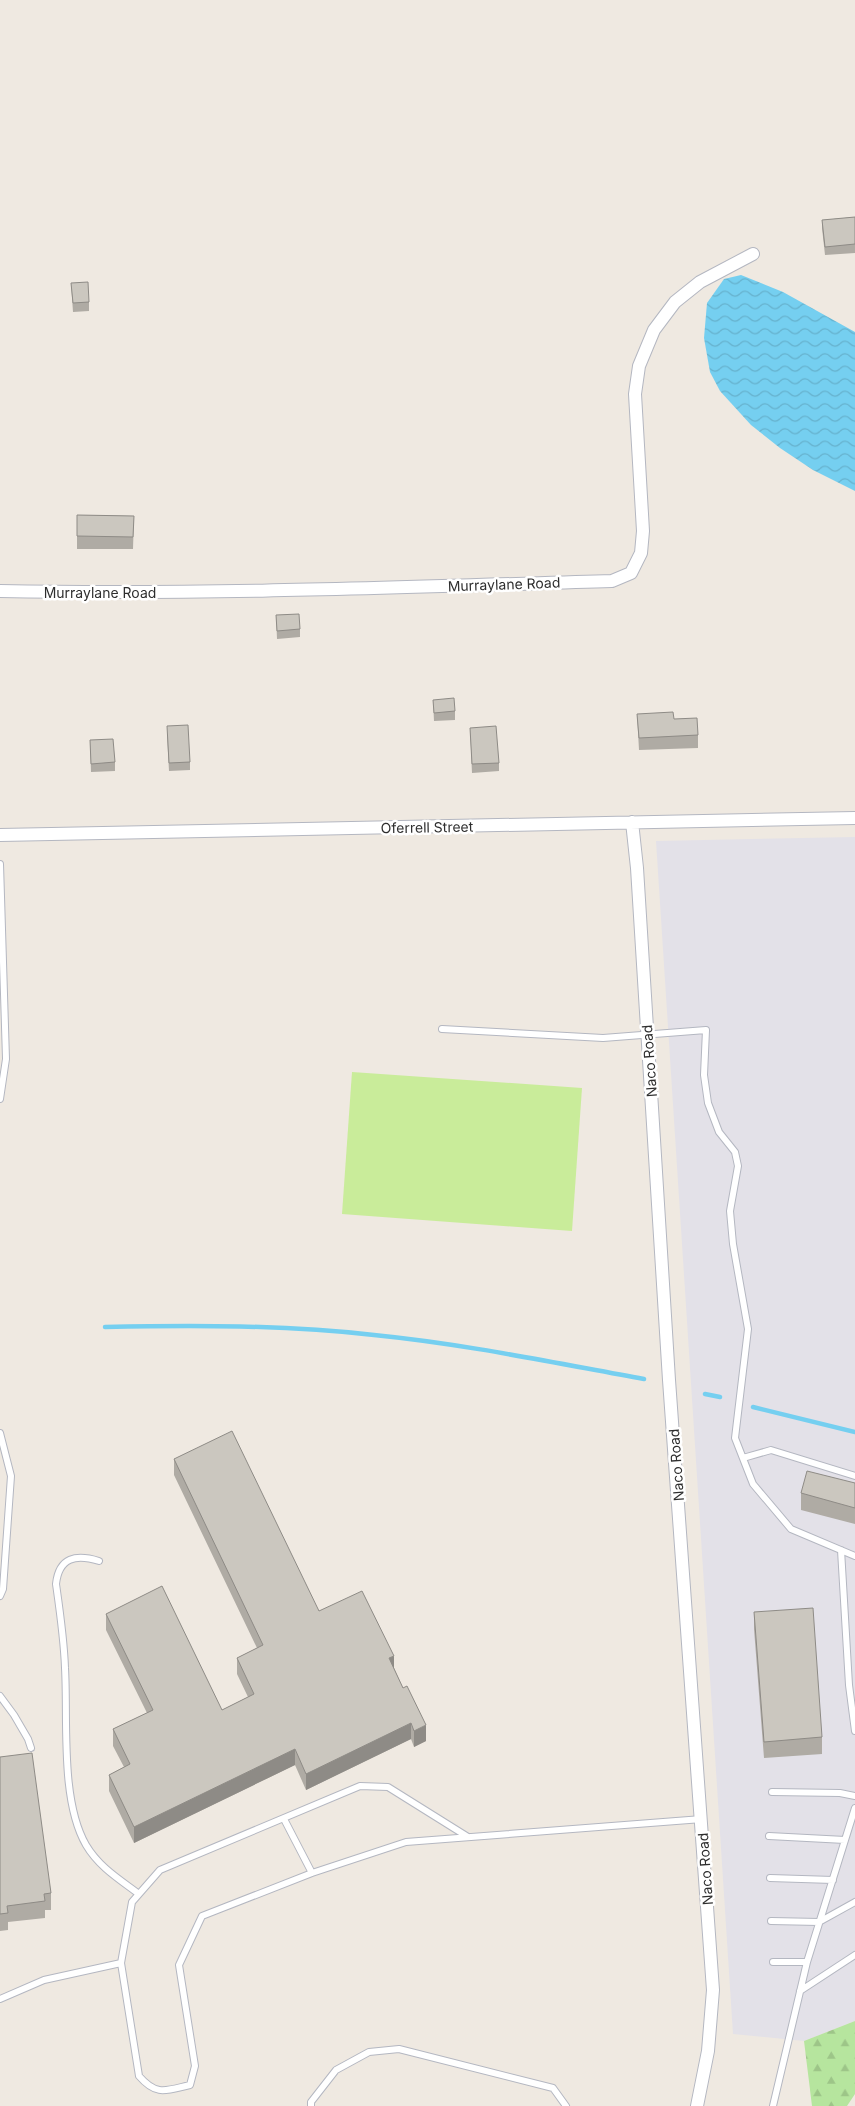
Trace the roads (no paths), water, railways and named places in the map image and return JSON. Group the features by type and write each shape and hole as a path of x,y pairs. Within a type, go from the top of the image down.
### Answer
{"street":[{"name":"Murraylane Road","path":"0,590 107,593 334,590 612,581 631,573 641,554 643,531 635,394 639,366 654,330 675,302 700,282 753,254"},
{"name":"Oferrell Street","path":"0,835 855,818"},
{"name":"Naco Road","path":"632,822 669,1380 713,1990 708,2051 697,2106"}],"lane":[{"path":"0,864 6,1059 0,1099"},
{"path":"442,1029 603,1038 706,1030 704,1076 708,1103 719,1132 735,1152 738,1166 730,1211 733,1244 748,1329 734,1438 753,1484 791,1529 855,1556"},
{"path":"0,1433 11,1476 3,1589 0,1596"},
{"path":"743,1458 771,1450 855,1476"},
{"path":"841,1550 848,1685 855,1731"},
{"path":"100,1561 84,1559 67,1561 63,1564 57,1576 56,1584 65,1668 69,1780 72,1804 85,1843 105,1869 139,1894"},
{"path":"0,1696 24,1731 31,1748"},
{"path":"468,1837 388,1787 360,1786 160,1870 132,1902 121,1963 139,2076 148,2087 160,2092 190,2085 195,2066 179,1965 202,1916 312,1873 406,1842 702,1819"},
{"path":"772,1792 840,1793 855,1796"},
{"path":"774,2106 807,1962 855,1808"},
{"path":"284,1819 312,1873"},
{"path":"769,1836 844,1840"},
{"path":"770,1878 833,1880"},
{"path":"771,1921 819,1922 855,1902"},
{"path":"800,1990 855,1955"},
{"path":"773,1962 807,1962"},
{"path":"0,1999 44,1980 121,1963"},
{"path":"311,2106 311,2102 336,2070 369,2052 399,2050 552,2088 566,2106"}],"water":[{"path":"741,275 783,292 855,332 855,491 813,470 780,448 751,425 720,391 710,372 704,338 707,303 724,279"}],"waterway":[{"path":"105,1327 240,1326 341,1332 476,1349 644,1379"},
{"path":"705,1394 720,1397"},
{"path":"753,1407 855,1432"}]}
